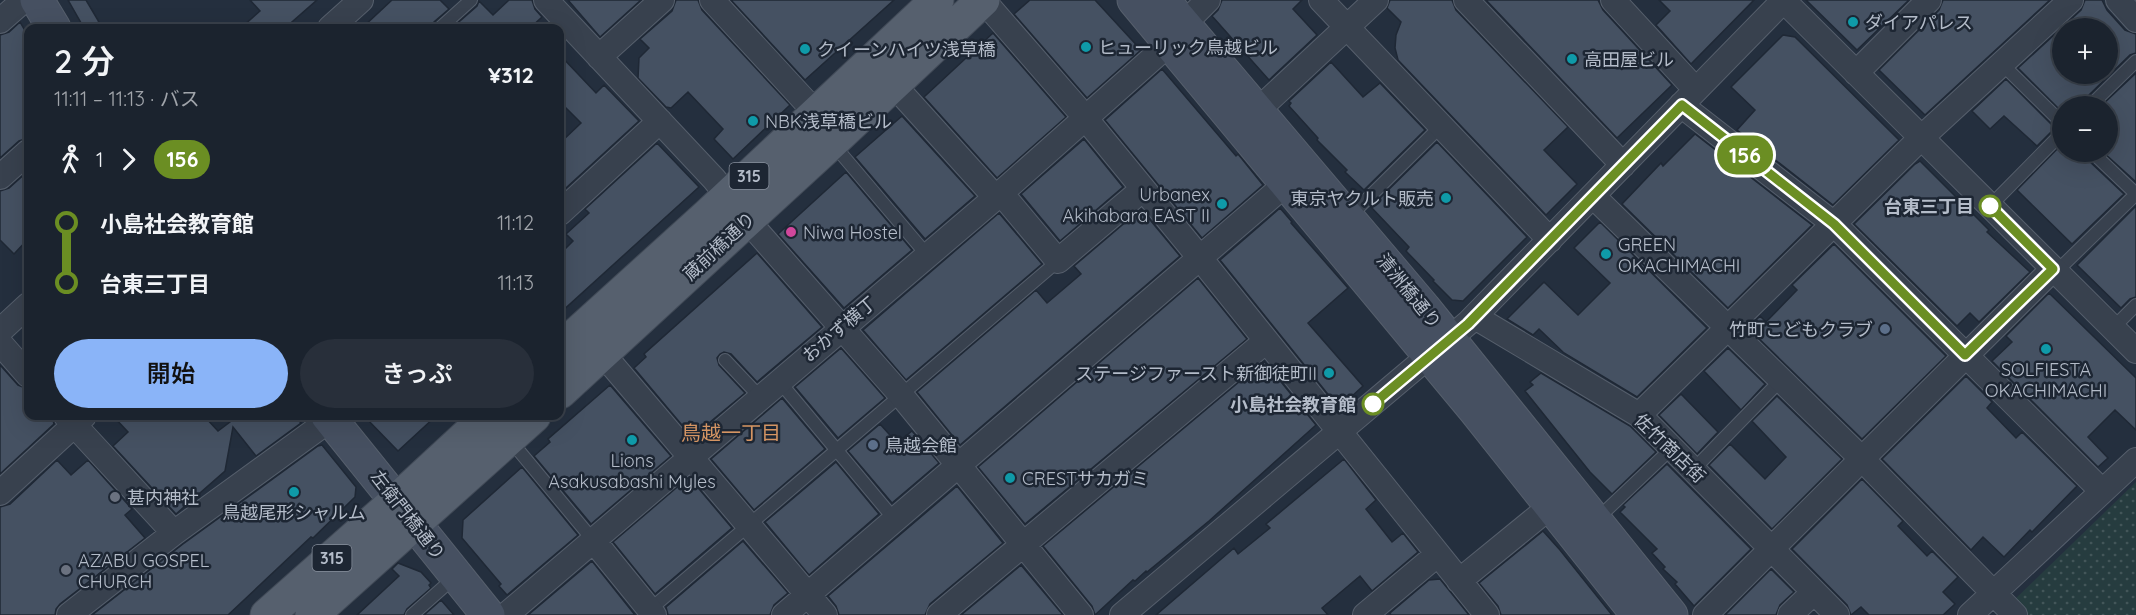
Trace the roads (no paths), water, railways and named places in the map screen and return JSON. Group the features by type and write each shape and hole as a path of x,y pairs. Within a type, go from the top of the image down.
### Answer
{"main road":[{"name":"蔵前橋通り","path":"564,388 602,352 738,208 816,113 937,0"},
{"name":"蔵前橋通り","path":"564,346 738,208 832,142 892,83 983,0"},
{"name":"315","path":"312,615 406,512 498,427 521,420"},
{"name":"315","path":"267,615 406,512"}],"street":[{"path":"0,21 24,0"},
{"path":"37,0 52,24"},
{"path":"334,24 361,0"},
{"path":"599,57 662,0"},
{"path":"712,0 816,113"},
{"path":"983,0 1085,118 1200,258 1487,615"},
{"name":"清洲橋通り","path":"1134,0 1172,22 1258,110 1348,218 1439,349 1475,410 1638,615"},
{"name":"おかず横丁","path":"506,615 998,195 1085,118 1172,22 1208,0"},
{"path":"1321,0 1550,240"},
{"path":"1258,110 1376,0"},
{"path":"1466,0 1623,165"},
{"path":"1613,0 1689,98 1834,224 2102,491"},
{"path":"1122,615 1475,317 1783,0 2136,351"},
{"path":"1856,73 1929,0"},
{"path":"1639,415 1921,138 2071,0"},
{"path":"2118,0 2136,20"},
{"path":"550,14 561,24"},
{"name":"清洲橋通り","path":"1172,22 1287,183 1595,521 1671,615"},
{"path":"564,26 599,57 738,208 901,395 1081,615"},
{"path":"892,83 1058,261 1143,189"},
{"path":"564,209 660,121"},
{"path":"0,177 24,156"},
{"path":"784,615 1287,183"},
{"path":"1593,196 1861,458 2015,615"},
{"path":"1705,615 1965,355 2055,270"},
{"path":"0,331 24,309"},
{"name":"佐竹商店街","path":"1475,317 1639,415 1837,615"},
{"path":"939,615 1266,341"},
{"path":"0,344 24,371"},
{"path":"602,352 825,615"},
{"path":"0,493 73,420"},
{"path":"77,420 174,533"},
{"path":"69,615 174,533 328,420"},
{"name":"左衛門橋通り","path":"334,420 488,615"},
{"path":"1970,615 2136,460"},
{"path":"1459,581 1551,506"},
{"path":"593,540 650,613"},
{"path":"1365,615 1438,554"},
{"path":"1790,615 1814,592"}],"lane":[{"path":"444,24 471,0"},
{"path":"2100,96 2136,62"},
{"path":"2002,64 2052,113"},
{"path":"1348,218 1441,126"},
{"path":"832,142 927,255"},
{"path":"1990,206 2052,143"},
{"path":"2055,270 2136,194 2102,162"},
{"path":"650,613 749,525 1058,261"},
{"path":"2113,328 2136,305"},
{"path":"725,360 760,397"},
{"path":"1693,470 1781,380"},
{"path":"779,381 895,520"},
{"path":"498,427 593,540"},
{"path":"1595,521 1672,448"},
{"path":"412,615 457,576"}],"place":[{"name":"ダイアパレス","path":"1853,22"},
{"name":"ヒューリック鳥越ビル","path":"1086,47"},
{"name":"クイーンハイツ浅草橋","path":"805,49"},
{"name":"高田屋ビル","path":"1572,59"},
{"name":"NBK浅草橋ビル","path":"753,121"},
{"name":"東京ヤクルト販売","path":"1446,198"},
{"name":"Urbanex Akihabara EAST II","path":"1222,204"},
{"name":"台東三丁目","path":"1990,206"},
{"name":"Niwa Hostel","path":"791,232"},
{"name":"GREEN OKACHIMACHI","path":"1606,254"},
{"name":"竹町こどもクラブ","path":"1885,329"},
{"name":"SOLFIESTA OKACHIMACHI","path":"2046,349"},
{"name":"ステージファースト新御徒町II","path":"1329,373"},
{"name":"小島社会教育館","path":"1373,404"},
{"name":"Lions Asakusabashi Myles","path":"632,440"},
{"name":"鳥越会館","path":"873,445"},
{"name":"CRESTサカガミ","path":"1010,478"},
{"name":"鳥越尾形シャルム","path":"294,492"},
{"name":"甚内神社","path":"115,497"},
{"name":"AZABU GOSPEL CHURCH","path":"66,570"}],"district":[{"name":"鳥越一丁目","path":"731,432"}]}
